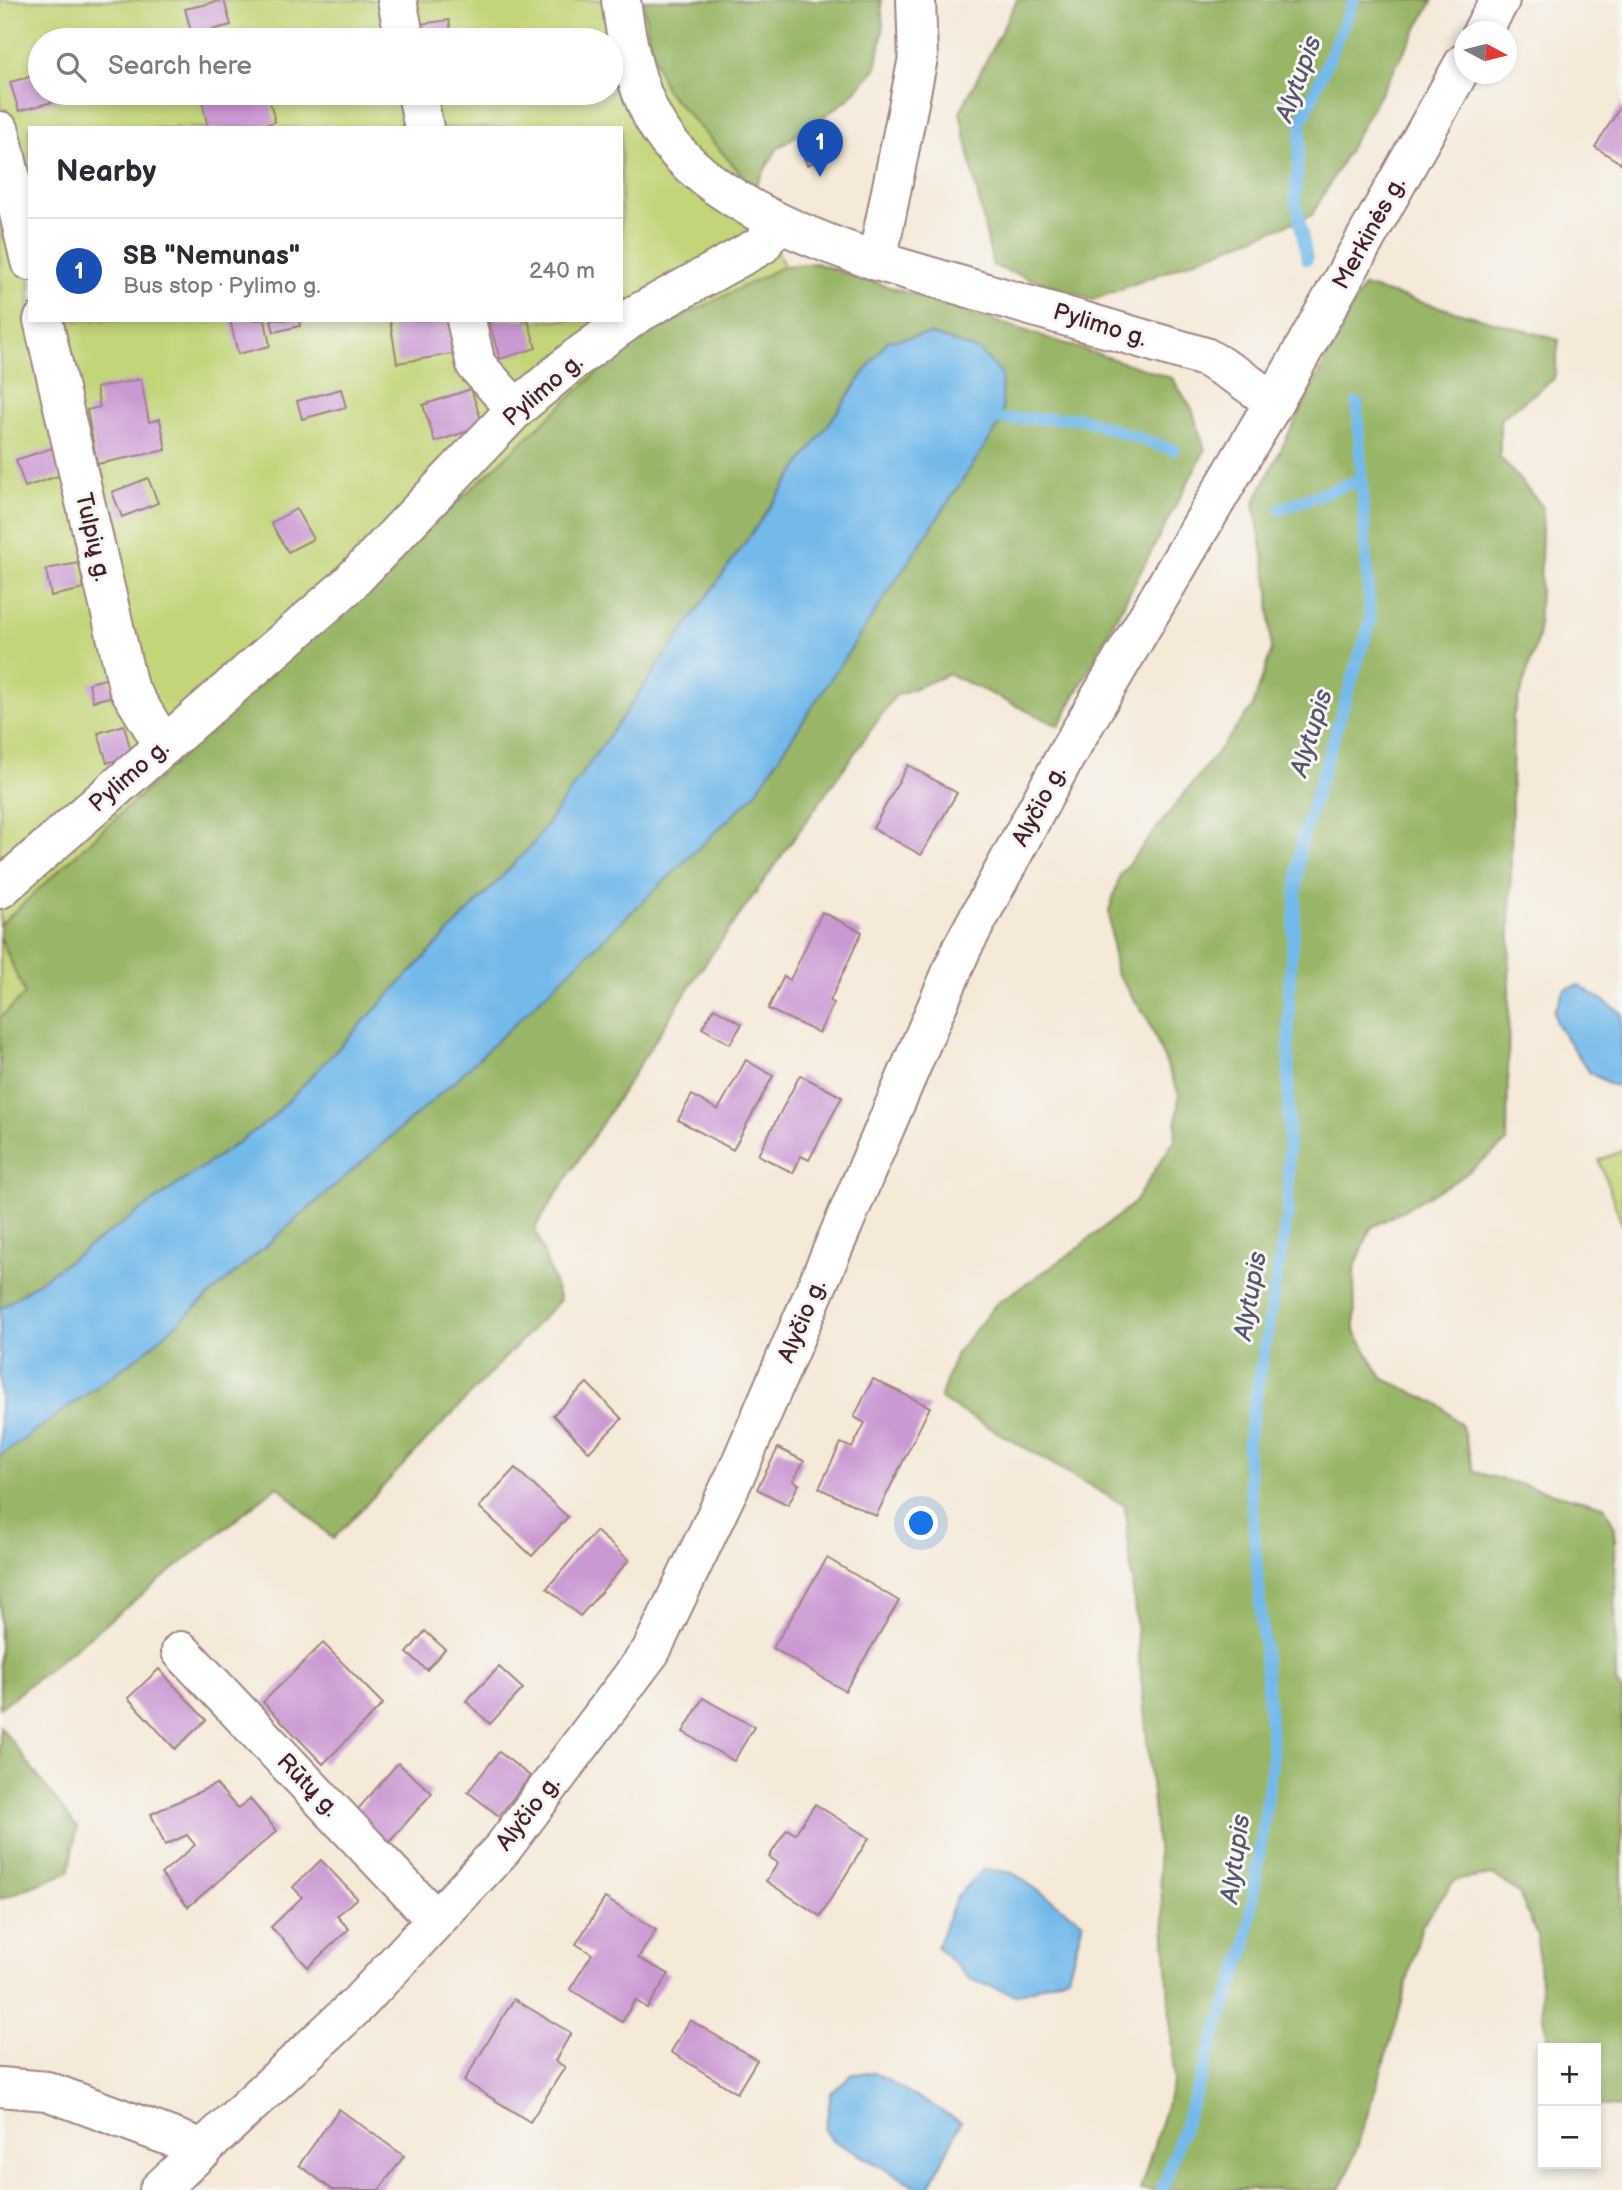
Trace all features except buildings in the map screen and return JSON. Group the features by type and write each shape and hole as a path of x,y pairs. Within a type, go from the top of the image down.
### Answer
{"street":[{"path":"397,0 403,28"},
{"path":"621,0 634,68 653,118 683,159 776,223"},
{"path":"877,261 918,58 916,0"},
{"path":"1488,21 1500,0"},
{"name":"Merkinės g.","path":"1274,402 1454,83"},
{"path":"419,105 424,126"},
{"path":"0,131 28,252"},
{"name":"Pylimo g.","path":"0,889 347,586 516,410 575,359 637,314 762,245 776,223 825,244 877,261 1205,357 1274,402"},
{"name":"Tulpių g.","path":"43,322 128,687 164,746"},
{"path":"466,322 475,365 516,410"},
{"name":"Alyčio g.","path":"159,2190 359,2003 503,1848 650,1651 737,1472 962,948 1064,759 1274,402"},
{"name":"Rūtų g.","path":"181,1651 436,1920"},
{"path":"0,2087 47,2091 204,2149"}],"green space":[{"path":"0,0 643,0 651,50 666,90 754,188 784,266 628,344 0,925"},
{"path":"643,0 881,0 883,29 876,69 846,101 777,149 754,188 666,90 651,50"},
{"path":"1017,0 1433,0 1312,215 1093,300 993,266 960,112"},
{"path":"815,263 1172,378 1192,409 1205,450 1059,726 949,674 895,696 695,978 535,1228 560,1300 333,1539 278,1486 0,1708 0,1456 142,1354 457,1079 887,341 533,844 270,1120 0,1309 0,1018 25,994 0,936 0,925 628,344 784,266"},
{"path":"1363,286 1559,340 1554,379 1500,419 1500,457 1543,507 1538,638 1513,716 1507,1142 1459,1179 1371,1228 1354,1269 1355,1331 1382,1378 1440,1405 1462,1426 1474,1472 1604,1506 1615,1527 1616,1683 1622,1691 1622,2107 1601,2105 1601,2043 1550,2043 1543,2018 1537,1935 1519,1893 1494,1875 1455,1880 1422,1925 1397,2021 1351,2166 1340,2190 1140,2190 1174,2080 1164,1921 1125,1506 940,1399 955,1355 996,1304 1066,1257 1133,1204 1175,1139 1179,1094 1148,1020 1115,971 1109,911 1120,875 1252,708 1271,652 1269,588 1254,503"},
{"path":"0,937 25,994 0,1018"},
{"path":"1622,1151 1622,1225 1599,1160"},
{"path":"0,1726 77,1828 69,1872 0,1899"}],"water":[{"path":"930,334 980,351 1001,373 1003,419 754,795 457,1079 142,1354 0,1456 0,1309 270,1120 533,844 887,341"},
{"path":"1579,985 1622,1013 1622,1086 1612,1085 1590,1073 1556,1023 1554,1011 1565,989"},
{"path":"984,1869 1013,1873 1083,1922 1068,1976 1016,1995 969,1979 937,1947 957,1896"},
{"path":"875,2073 961,2122 928,2190 923,2190 832,2140 825,2130 831,2093 852,2074"}],"waterway":[{"name":"Alytupis","path":"1307,259 1295,197 1302,121 1354,0"},
{"name":"Alytupis","path":"1162,2190 1246,1947 1273,1757 1247,1448 1288,1211 1289,987 1300,846 1370,622 1357,403"},
{"path":"1003,419 1079,418 1173,450"},
{"path":"1280,509 1362,479"}],"place":[{"name":"SB \"Nemunas\"","path":"820,177"}]}
